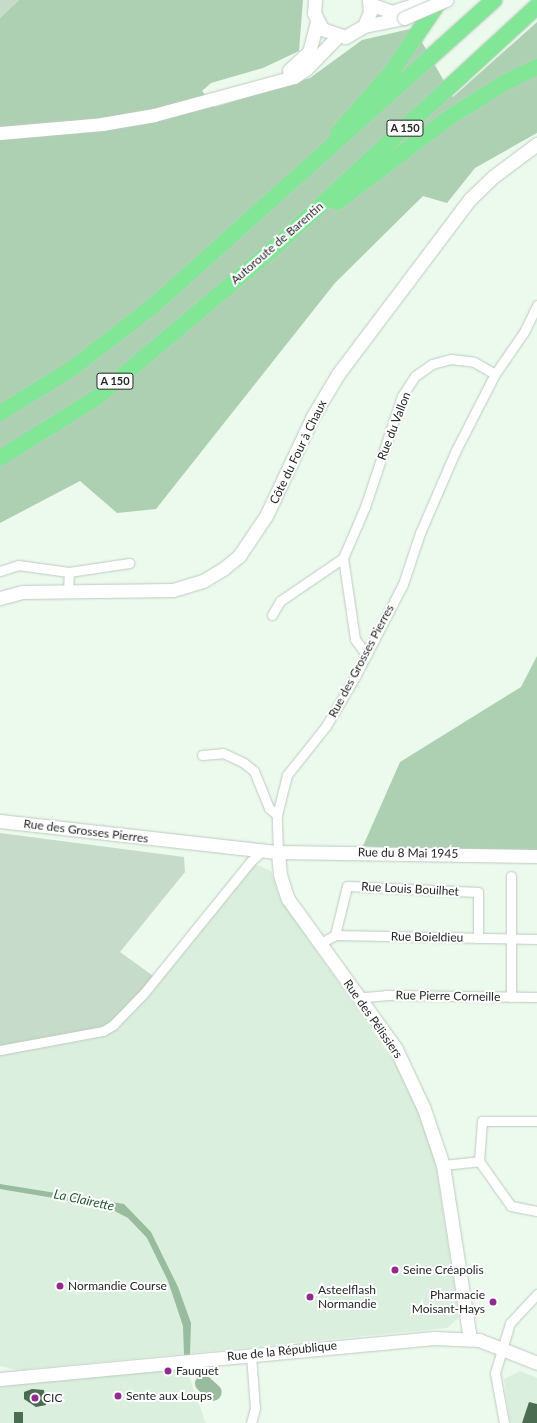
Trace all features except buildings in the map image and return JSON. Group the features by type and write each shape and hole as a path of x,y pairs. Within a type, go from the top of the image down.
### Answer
{"highway":[{"path":"311,167 350,117 392,72 440,0"},
{"name":"A 150","path":"0,413 70,370 153,306 311,167 494,0"},
{"name":"Autoroute de Barentin","path":"0,458 96,398 272,249 537,6"},
{"path":"272,249 450,117 504,83 537,67"}],"street":[{"path":"315,0 314,13 317,22 322,29 337,37 352,35 364,26 446,0"},
{"path":"364,26 370,2 392,12 403,14 428,0"},
{"path":"271,81 301,62 309,52 317,22"},
{"path":"0,133 102,124 154,115 271,81 294,76 306,70 337,37"},
{"name":"Côte du Four à Chaux","path":"0,598 22,592 68,590 173,590 204,581 239,556 266,516 313,416 338,374 470,199 494,176 537,144"},
{"name":"Rue des Grosses Pierres","path":"0,821 278,852 277,815 288,775 326,726 403,584 420,533 455,452 495,374 524,332 537,305"},
{"name":"Rue du Vallon","path":"343,558 365,508 402,396 415,376 432,364 451,359 474,362 495,374"},
{"path":"272,614 280,601 343,558 355,639 366,653"},
{"path":"0,571 18,565 70,572 129,563"},
{"path":"68,590 70,572"},
{"path":"202,755 223,753 244,763 254,772 269,808 277,815"},
{"path":"0,1050 103,1031 113,1026 250,862 263,850"},
{"name":"Rue du 8 Mai 1945","path":"278,852 537,856"},
{"name":"Rue des Pélissiers","path":"278,852 280,875 288,899 319,944 361,1000 405,1066 424,1109 443,1165 475,1340"},
{"path":"511,876 511,997"},
{"name":"Rue Louis Bouilhet","path":"335,935 347,886 478,892 478,938"},
{"path":"319,944 335,935"},
{"name":"Rue Boieldieu","path":"335,935 537,939"},
{"name":"Rue Pierre Corneille","path":"361,1000 365,997 386,995 537,997"},
{"path":"537,1121 482,1121 479,1161 511,1206 537,1211"},
{"path":"443,1165 479,1161"},
{"path":"504,1423 494,1379 502,1347 510,1322 537,1294"},
{"name":"Rue de la République","path":"0,1379 414,1339 475,1340 502,1347 537,1363"},
{"path":"251,1355 255,1408 252,1423"}],"shaded area":[{"path":"0,0 19,0 0,18"},
{"path":"19,0 303,0 299,51 263,68 211,83 202,91 215,107 310,78 362,40 414,28 453,97 537,22 537,133 475,168 447,203 423,196 335,283 156,509 117,513 80,481 0,523 0,18"},
{"path":"537,656 537,860 363,846 400,762 521,687"},
{"path":"0,833 184,857 185,872 120,952 156,978 113,1025 0,1050"},
{"path":"250,862 271,871 280,899 399,1069 418,1109 431,1142 438,1178 459,1317 447,1328 17,1370 0,1366 0,1050 113,1025"},
{"name":"Sente aux Loups","path":"186,1368 206,1423 0,1423 0,1386 3,1385"},
{"path":"520,1371 537,1378 537,1423 510,1423 504,1379"}],"water":[{"path":"0,1184 124,1204 151,1232 178,1287 191,1323 190,1355 184,1355 183,1326 168,1281 147,1238 128,1218 107,1207 0,1189"}],"waterway":[{"name":"La Clairette","path":"203,1383 213,1392"}],"place":[{"name":"Seine Créapolis","path":"395,1270"},
{"name":"Normandie Course","path":"60,1286"},
{"name":"Asteelflash Normandie","path":"310,1297"},
{"name":"Pharmacie Moisant-Hays","path":"493,1302"},
{"name":"Fauquet","path":"168,1371"},
{"name":"Sente aux Loups","path":"118,1396"},
{"name":"CIC","path":"35,1398"}]}
